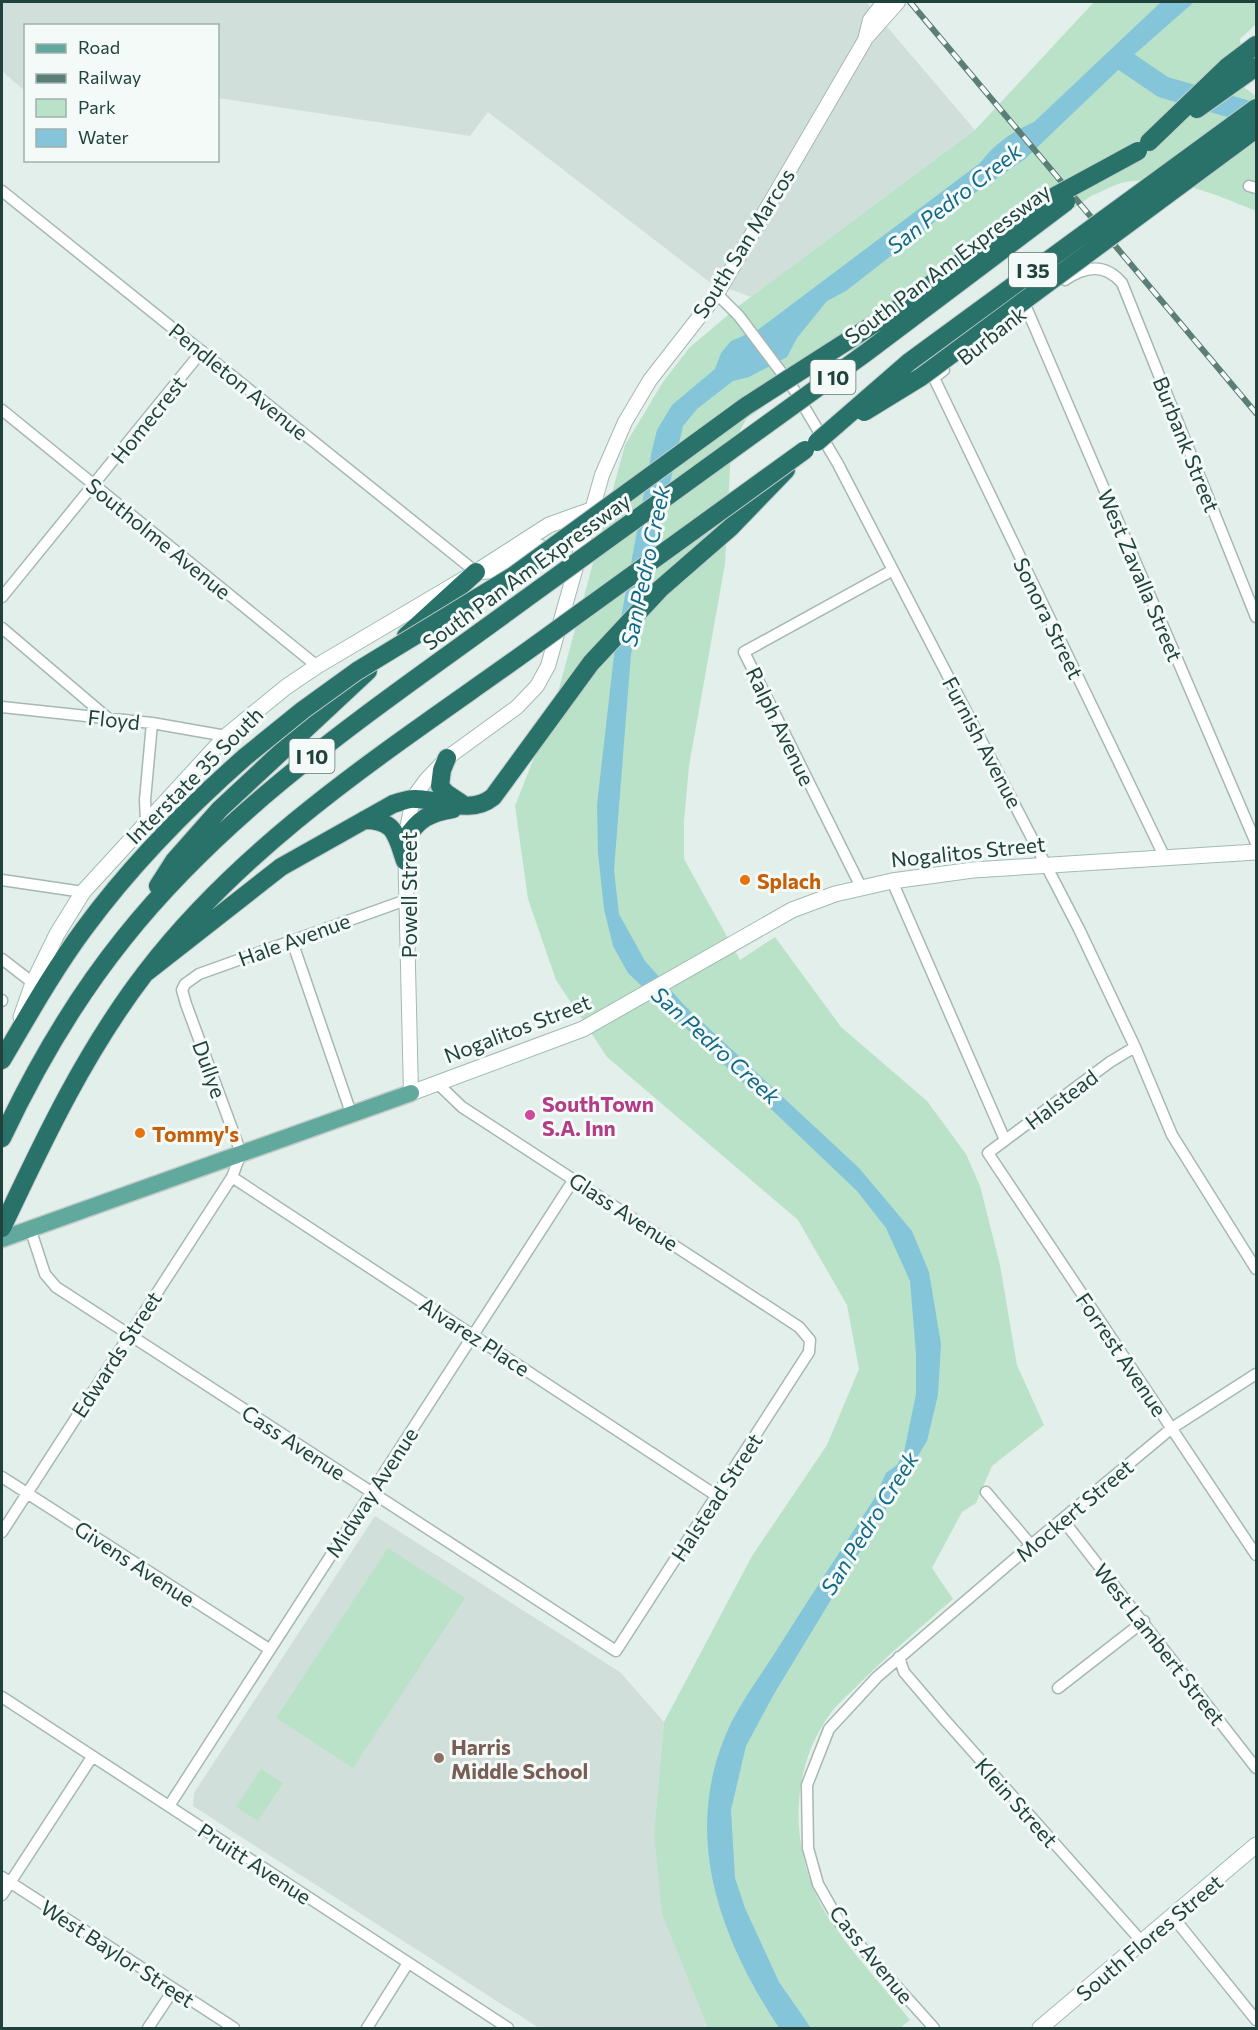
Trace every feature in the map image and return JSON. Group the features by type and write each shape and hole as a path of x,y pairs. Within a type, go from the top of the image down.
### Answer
{"highway":[{"path":"2,1060 57,968 114,890 177,820 245,757 303,710 357,671 513,576 746,406 902,306 1033,208 1144,147 1227,67 1257,45"},
{"name":"South Pan Am Expressway","path":"2,1138 56,1037 123,938 199,855 303,763 867,352 987,259 1257,67"},
{"name":"I 35","path":"811,446 909,362 1257,108"},
{"name":"I 10","path":"2,1228 77,1078 147,972 214,894 287,826 811,446 921,377 1257,129"},
{"path":"1045,285 1154,215 1257,140"},
{"path":"405,840 416,823 427,815 486,803 493,797 591,663 639,610 675,574 730,528 811,446"},
{"path":"123,938 174,861 220,809 476,572"},
{"path":"447,758 442,770 440,786 457,801 471,807"},
{"path":"147,972 252,887 393,804 413,798 471,807"},
{"path":"364,820 382,820 392,828 405,861"}],"main road":[{"name":"Interstate 35 South","path":"2,1060 15,1035 33,983 57,934 83,892 226,736 286,687 317,666 476,572 549,525 591,510"},
{"name":"Nogalitos Street","path":"2,1239 584,1029 808,903 861,887 973,870 1257,852"},
{"name":"South Flores Street","path":"1040,2028 1257,1845"}],"street":[{"name":"South San Marcos","path":"865,39 870,20 884,2"},
{"name":"South San Marcos","path":"591,510 615,443 636,402 650,380 717,294 865,39 898,2"},
{"name":"Pendleton Avenue","path":"2,191 476,572"},
{"name":"Burbank","path":"934,378 1026,307 1075,273 1104,269 1113,272"},
{"name":"Burbank Street","path":"1113,272 1122,283 1257,618"},
{"name":"Furnish Avenue","path":"717,294 730,306 793,388 838,464 1047,864 1135,1047 1182,1154 1257,1269"},
{"name":"West Zavalla Street","path":"1026,307 1257,843"},
{"name":"Homecrest","path":"2,597 202,351"},
{"name":"Sonora Street","path":"934,378 1165,858"},
{"name":"Southolme Avenue","path":"2,410 317,666"},
{"name":"Powell Street","path":"411,1093 405,840 413,798 447,758 517,707 537,686 548,666 591,510"},
{"name":"Ralph Avenue","path":"861,887 744,652 893,570"},
{"path":"2,628 110,719"},
{"name":"Floyd","path":"2,707 152,723 226,736"},
{"path":"146,821 144,800 152,723"},
{"path":"2,880 83,892"},
{"path":"892,881 1005,1140"},
{"name":"Hale Avenue","path":"184,984 199,974 406,900"},
{"path":"292,941 351,1113"},
{"path":"2,959 33,983"},
{"name":"Dullye","path":"184,984 182,990 186,1004 241,1154"},
{"name":"Halstead","path":"988,1153 1110,1062 1135,1047"},
{"name":"Glass Avenue","path":"438,1083 462,1107 799,1327 810,1340"},
{"name":"Forrest Avenue","path":"988,1153 1257,1555"},
{"name":"Edwards Street","path":"2,1532 232,1177 241,1154"},
{"name":"Alvarez Place","path":"232,1177 717,1496"},
{"name":"Midway Avenue","path":"169,1806 574,1179"},
{"name":"Cass Avenue","path":"26,1230 45,1274 56,1287 616,1652"},
{"name":"Halstead Street","path":"616,1652 809,1352 810,1340"},
{"name":"Mockert Street","path":"899,1657 1172,1428 1257,1374"},
{"name":"Givens Avenue","path":"2,1477 269,1649"},
{"path":"987,1492 1031,1545"},
{"name":"West Lambert Street","path":"1063,1520 1257,1768"},
{"path":"1058,1689 1144,1621"},
{"name":"Cass Avenue","path":"899,1657 840,1714 825,1738 807,1785 808,1848 819,1884 840,1923 934,2028"},
{"name":"Klein Street","path":"899,1657 910,1680 1143,1943"},
{"name":"Pruitt Avenue","path":"2,1697 508,2028"},
{"path":"2,1895 5,1880 92,1757"},
{"name":"West Baylor Street","path":"5,1880 234,2028"},
{"path":"1173,1917 1257,2020"},
{"path":"367,2028 408,1963"},
{"path":"148,2028 174,1989"}],"shaded area":[{"path":"2,2 866,2 975,130 751,297 708,281 488,112 470,136 219,98 219,24 24,24 24,90 2,71"},
{"name":"Harris Middle School","path":"375,1516 620,1672 664,1722 654,1832 709,2028 539,2028 193,1806 194,1793"}],"green space":[{"path":"1094,2 1256,2 1256,24 1240,39 1245,88 1256,96 1256,211 1208,192 1155,180 1138,180 1110,187 1091,196 927,312 819,367 746,419 731,449 725,564 689,766 684,821 684,859 740,960 775,937 841,1027 927,1101 966,1154 980,1186 1000,1265 1017,1365 1044,1425 992,1466 976,1503 962,1512 932,1568 953,1599 891,1653 830,1714 816,1737 806,1762 800,1788 801,1842 806,1868 815,1893 837,1930 910,2020 900,2028 708,2028 662,1914 654,1832 664,1722 752,1556 827,1445 859,1369 847,1305 798,1220 607,1057 556,980 528,899 515,806 554,707 625,445 663,382 690,347 740,305 975,130"},
{"path":"388,1548 465,1598 353,1768 276,1718"},
{"path":"261,1769 283,1783 258,1821 236,1807"}],"water":[{"path":"1161,2 1194,2 1136,53 1025,159 951,209 846,291 827,301 797,338 787,357 749,377 733,381 697,409 683,426 631,654 614,870 619,914 645,961 685,1006 859,1168 912,1231 929,1272 941,1344 938,1395 927,1441 774,1694 746,1746 731,1810 735,1878 745,1908 779,1982 811,2028 779,2028 738,1956 723,1918 713,1880 707,1841 708,1801 716,1761 732,1721 743,1702 874,1499 886,1473 897,1465 904,1452 916,1394 916,1354 910,1281 886,1228 857,1191 628,973 613,946 604,909 598,853 597,805 614,655 652,450 657,430 672,405 715,369 721,353 731,341 759,329 980,163 1004,139 1034,122"}],"waterway":[{"name":"San Pedro Creek","path":"1119,57 1163,87 1256,114"}],"railway":[{"path":"910,2 1256,413"}],"place":[{"name":"Splach","path":"745,880"},
{"name":"SouthTown S.A. Inn","path":"530,1115"},
{"name":"Tommy's","path":"140,1133"},
{"name":"Harris Middle School","path":"439,1758"}]}
